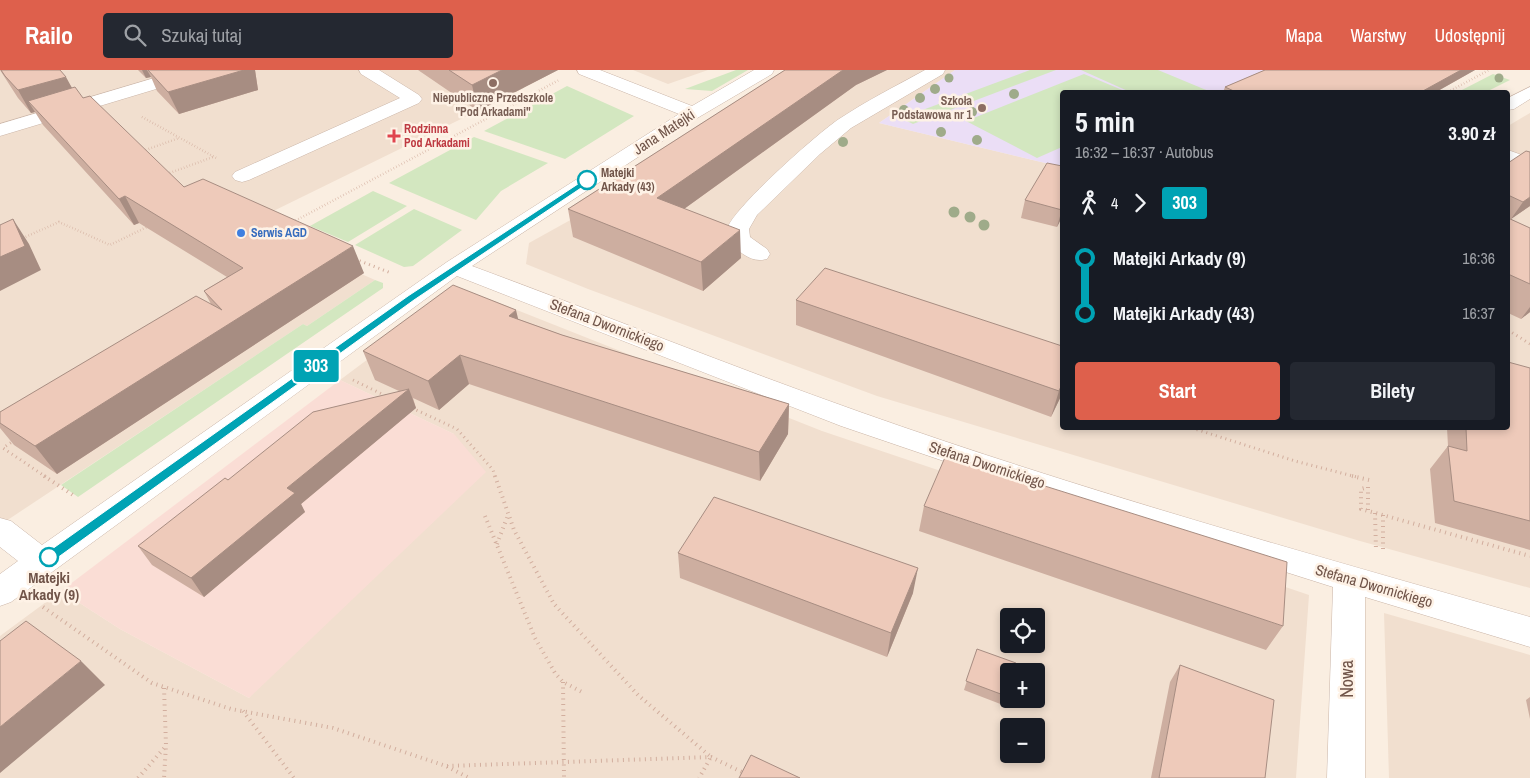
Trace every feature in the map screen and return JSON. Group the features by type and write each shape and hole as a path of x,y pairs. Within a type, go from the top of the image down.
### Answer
{"street":[{"path":"0,130 200,70"},
{"path":"242,176 413,99 367,70"},
{"path":"585,70 693,113"},
{"name":"Jana Matejki","path":"0,592 455,267 693,113 766,70"},
{"path":"759,254 745,246 739,238 738,229 749,211 813,150 844,124 937,70"},
{"path":"1510,104 1530,92"},
{"path":"1510,157 1530,165"},
{"name":"Stefana Dwornickiego","path":"455,267 851,420 1068,492 1349,580 1530,632"},
{"path":"0,530 42,562"},
{"name":"Nowa","path":"1346,778 1349,580"}],"path":[{"path":"1452,90 1489,70"},
{"path":"291,223 560,80"},
{"path":"137,114 238,170 242,176"},
{"path":"142,151 180,138"},
{"path":"166,174 213,157"},
{"path":"17,241 59,222 110,245 153,224"},
{"path":"348,256 399,276"},
{"path":"1510,331 1530,344"},
{"path":"347,377 387,397"},
{"path":"405,405 457,429 493,470 514,530 554,604 638,696 711,757 746,774"},
{"path":"1198,430 1295,461 1369,480"},
{"path":"20,437 3,448 79,499"},
{"path":"1368,510 1368,487 1361,489 1361,509 1530,556"},
{"path":"1375,513 1376,556"},
{"path":"497,545 508,514"},
{"path":"1383,515 1384,558"},
{"path":"485,516 535,638 555,673 563,682 584,693"},
{"path":"38,604 152,683 164,688 243,711 333,728 446,766 469,778"},
{"path":"563,682 564,778"},
{"path":"164,688 166,745 164,778"},
{"path":"243,711 294,778"},
{"path":"138,778 166,745"},
{"path":"446,766 711,757"},
{"path":"699,778 711,757"}],"shaded area":[{"path":"0,70 482,70 524,88 243,226 323,257 375,280 307,326 303,324 0,525"},
{"path":"633,70 708,70 668,84"},
{"path":"794,70 955,70 879,123 1060,167 1060,430 1510,430 1510,166 1530,174 1530,588 1360,541 877,396 588,289 526,264 529,243 655,173"},
{"name":"Szkoła Podstawowa nr 1","path":"955,70 1304,70 1285,90 1060,90 1060,167 879,123"},
{"path":"1530,113 1530,159 1510,151 1510,125"},
{"path":"489,299 822,431 1309,595 1296,778 0,778 0,636 61,591 120,629 249,698 454,434 340,380 439,306"},
{"path":"340,380 454,434 486,472 249,698 120,629 61,591"},
{"path":"1384,613 1530,655 1530,778 1389,778"}],"green space":[{"path":"736,70 748,70 712,91 685,89"},
{"path":"1030,70 1056,70 913,124 901,118"},
{"path":"1081,70 1158,70 1206,90 1126,90"},
{"path":"1084,74 1122,90 1060,90 1060,148 1037,158 966,121"},
{"path":"1493,74 1510,80 1490,90 1462,90"},
{"path":"567,86 634,116 565,159 484,131"},
{"path":"474,137 548,163 501,191 476,220 389,183"},
{"path":"373,191 407,206 348,242 310,226"},
{"path":"414,209 462,230 413,266 404,267 355,245"},
{"path":"375,280 383,283 383,288 78,497 61,485 303,324 307,326"}],"building":[{"path":"1,70 60,70 66,77 18,90"},
{"path":"148,70 244,70 168,92"},
{"path":"449,70 502,70 472,85"},
{"path":"785,70 843,70 657,198 740,230 701,262 568,209"},
{"path":"1265,70 1461,70 1425,90 1232,90 1225,87"},
{"path":"75,87 83,98 90,96 184,187 203,179 353,246 35,446 0,423 0,412 196,296 222,310 204,291 243,268 125,196 119,199 28,101"},
{"path":"1526,151 1530,152 1530,197 1523,202 1510,196 1510,162"},
{"path":"1047,163 1060,166 1060,209 1025,200"},
{"path":"13,219 25,246 0,257 0,225"},
{"path":"1510,219 1530,228 1530,284 1510,275"},
{"path":"825,268 1060,345 1060,389 1059,391 796,300"},
{"path":"453,285 516,310 509,316 562,335 789,404 759,452 460,355 428,381 363,351"},
{"path":"1510,363 1530,368 1530,521 1454,501 1448,446 1467,451 1466,430 1510,430"},
{"path":"409,389 287,488 295,493 191,578 138,546 225,478 228,480 313,412"},
{"path":"946,455 1287,562 1283,626 924,506"},
{"path":"714,497 918,568 891,633 678,553"},
{"path":"26,621 81,661 0,727 0,641"},
{"path":"977,649 1016,663 1000,663 1000,694 966,681"},
{"path":"1180,665 1274,700 1265,778 1159,778"},
{"path":"751,755 800,778 739,778"}],"bus line":[{"name":"303","path":"49,557 455,267 587,180"}],"place":[{"name":"Niepubliczne Przedszkole \"Pod Arkadami\"","path":"493,83"},
{"name":"Szkoła Podstawowa nr 1","path":"982,108"},
{"name":"Rodzinna Pod Arkadami","path":"394,136"},
{"name":"Matejki Arkady (43)","path":"587,180"},
{"name":"Serwis AGD","path":"241,233"},
{"name":"Matejki Arkady (9)","path":"49,557"}]}
